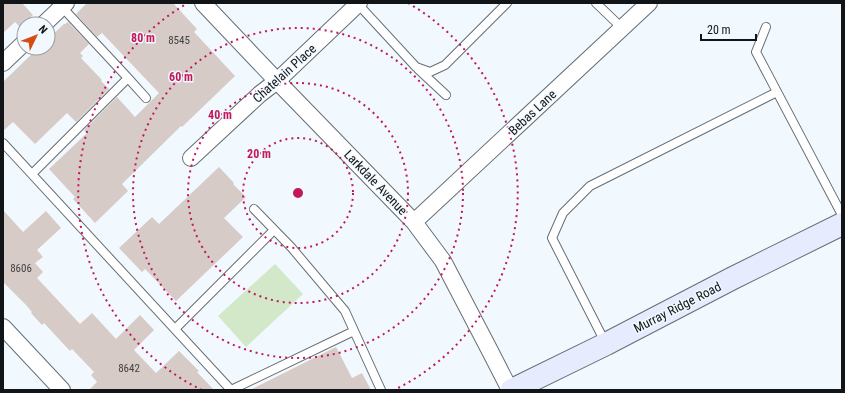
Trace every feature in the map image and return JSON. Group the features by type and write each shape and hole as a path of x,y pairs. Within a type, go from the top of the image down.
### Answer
{"main road":[{"name":"Murray Ridge Road","path":"511,390 606,344 733,278 842,224"}],"street":[{"name":"Larkdale Avenue","path":"203,3 414,222 443,261 511,390"},
{"name":"Chatelain Place","path":"191,158 260,94 277,81 358,3"},
{"name":"Bebas Lane","path":"414,222 649,3"},
{"path":"51,16 62,4"},
{"path":"3,63 16,51"},
{"path":"3,327 62,390"}],"lane":[{"path":"358,3 416,67 446,95"},
{"path":"416,67 430,72 445,65 507,3"},
{"path":"596,3 622,28"},
{"path":"62,4 146,98"},
{"path":"766,27 756,52 842,215"},
{"path":"32,174 128,78"},
{"path":"606,344 552,238 564,213 590,186 777,92"},
{"path":"3,143 231,390 354,331"},
{"path":"254,209 291,247 345,311 381,390"},
{"path":"175,329 274,230"}],"green space":[{"path":"275,264 303,294 246,347 218,316"}],"building":[{"path":"3,3 22,3 33,15 16,16 16,23 15,22 3,33"},
{"path":"87,3 173,3 197,29 194,32 235,76 122,184 128,191 95,223 73,199 75,197 49,169 87,133 84,130 117,97 135,117 159,93 102,33 97,37 76,14"},
{"path":"68,22 89,44 80,53 83,56 81,58 109,89 76,122 67,113 35,144 13,122 3,131 3,82 30,56 56,56 56,32"},
{"path":"219,167 246,197 224,218 243,237 176,301 145,269 142,272 119,248 152,217 159,224"},
{"path":"3,210 23,232 46,211 61,228 37,250 43,257 35,263 43,272 37,278 80,324 92,313 116,339 140,315 154,330 134,350 156,373 179,351 199,371 197,372 214,390 89,390 97,382 91,375 94,372 72,349 70,351 44,323 42,325 26,305 3,282"},
{"path":"336,347 352,378 362,373 371,390 250,390"}]}
